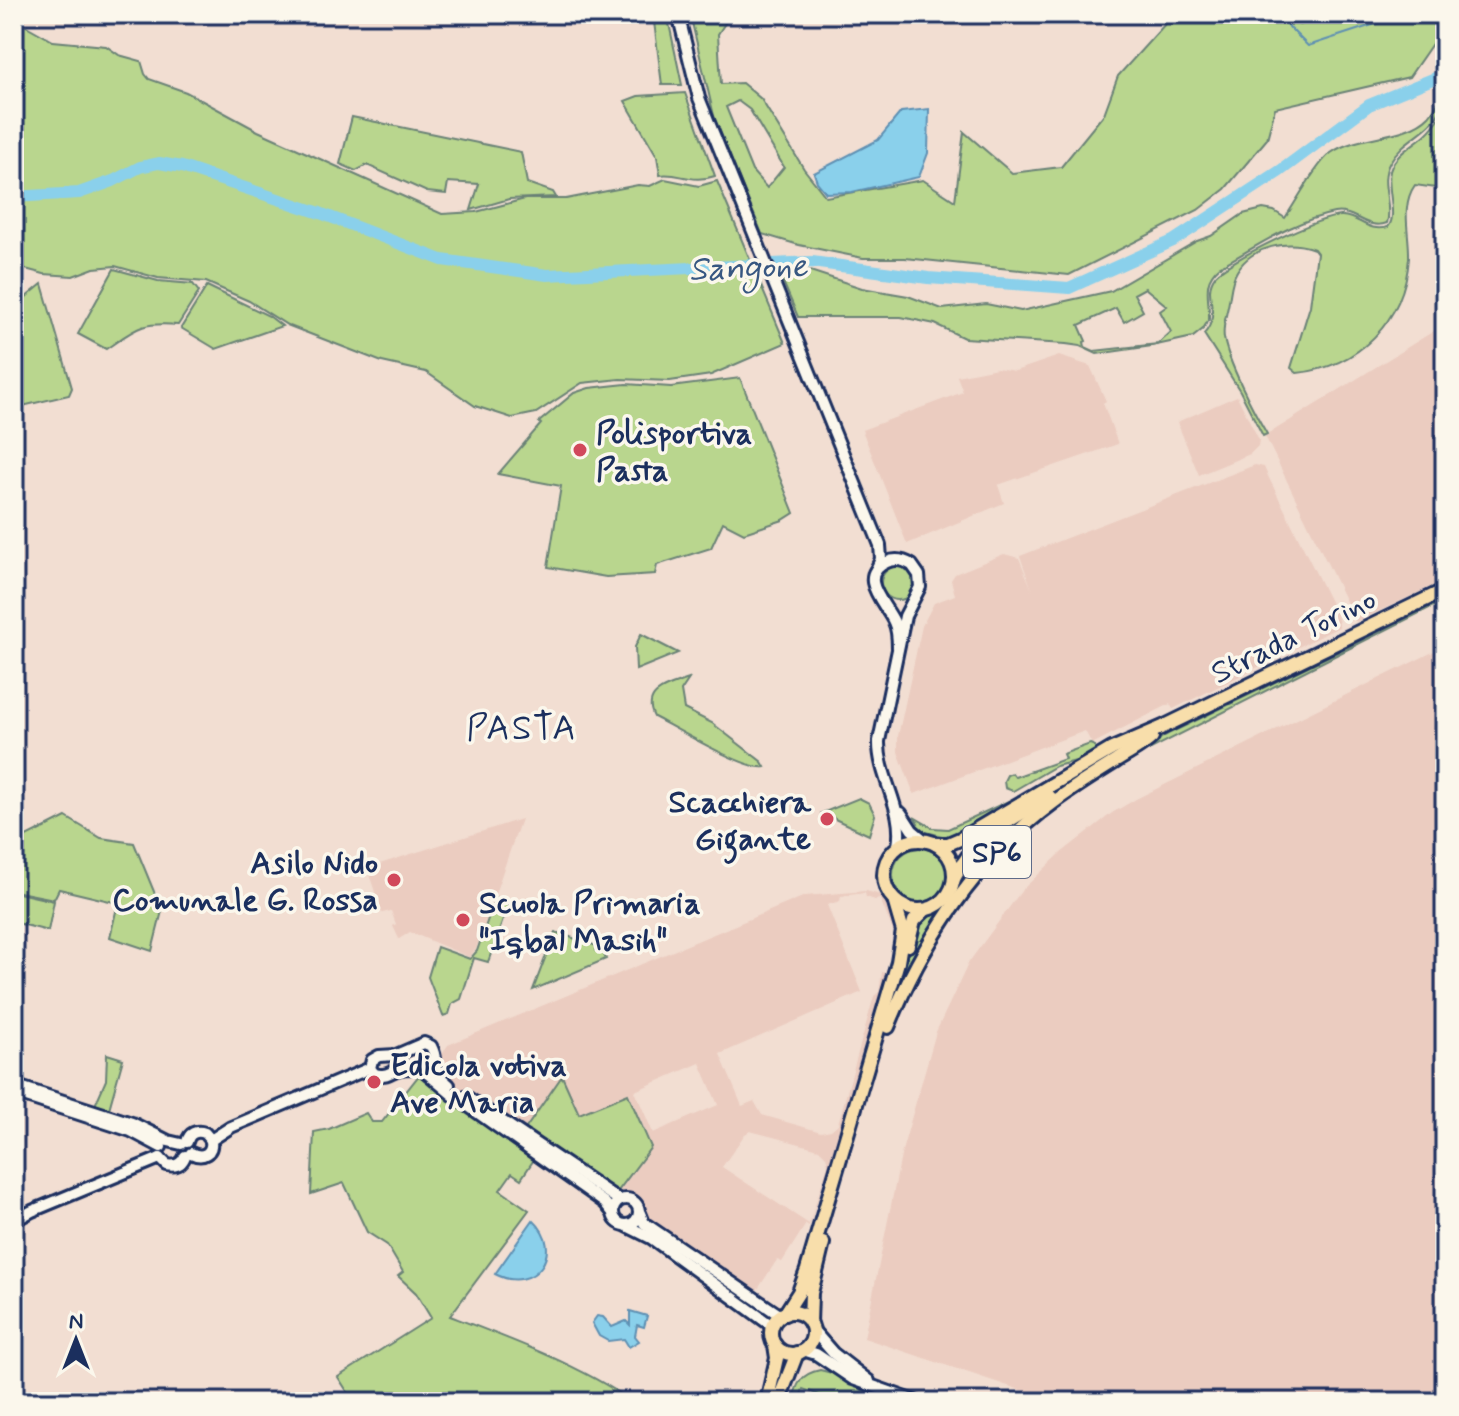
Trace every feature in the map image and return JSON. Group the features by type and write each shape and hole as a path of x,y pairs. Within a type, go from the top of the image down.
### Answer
{"main road":[{"name":"Strada Torino","path":"930,842 953,843 1112,749 1445,590"},
{"name":"Strada Torino","path":"954,879 970,850 984,837 1163,727"},
{"name":"SP6","path":"888,1027 908,980 934,932 983,867 1047,807 1148,741 1163,727"},
{"name":"SP6","path":"778,1402 800,1352 811,1342 811,1293 822,1247 888,1027 912,925 925,910 944,900 954,879 950,857 930,842 907,841 898,846"},
{"path":"767,1402 777,1358 771,1333 799,1292 811,1257 898,962 903,931 883,872 890,854 898,846"},
{"path":"894,900 911,910 925,910"},
{"path":"779,1319 797,1313 811,1327"},
{"path":"775,1345 784,1352 800,1352"}],"street":[{"path":"678,14 699,98 873,524 881,552 874,592 896,626 898,648"},
{"path":"873,524 887,546 901,560 912,565 919,575 919,592 905,616 882,720 879,751 901,828 898,846"},
{"path":"876,570 888,561 901,560"},
{"path":"883,603 896,607 912,602"},
{"path":"895,805 912,830 930,842"},
{"path":"434,1059 430,1066 422,1069 401,1068 381,1075 373,1073 370,1068 375,1057 396,1055 424,1043 431,1046 434,1059 436,1070 442,1079 619,1200 632,1200 638,1205 644,1223 779,1319"},
{"path":"211,1140 231,1127 370,1068"},
{"path":"422,1069 434,1082 605,1203 617,1222 651,1238 779,1319"},
{"path":"14,1085 132,1123 163,1149 167,1165 181,1163 186,1149 191,1135 197,1132 205,1133 212,1146 206,1154 199,1156 186,1149 163,1149 14,1221"},
{"path":"14,1093 131,1131 163,1149"},
{"path":"613,1213 619,1200"},
{"path":"14,1212 32,1211"},
{"path":"627,1226 636,1222 640,1213"},
{"path":"811,1327 833,1353 873,1385"},
{"path":"800,1352 816,1354 853,1379 918,1402"}],"shaded area":[{"path":"1445,324 1445,580 1356,622 1265,436"},
{"path":"1059,356 1090,366 1106,401 1103,403 1118,444 998,485 1004,503 907,544 862,430 963,392 957,376 997,368 1015,371"},
{"path":"1237,396 1259,440 1258,446 1250,454 1199,475 1177,422"},
{"path":"1255,465 1264,467 1338,618 1339,627 1173,709 1170,704 1092,744 1085,731 914,794 898,752 898,736 922,626 934,603 955,595 951,580 955,574 1004,554 1019,558 1032,590 1020,556"},
{"path":"1445,646 1445,1402 1056,1402 864,1338 902,1151 936,1032 969,962 1022,890 1061,853 1112,813 1136,799"},
{"path":"521,819 476,949 469,957 410,932 399,939 391,911 382,913 367,868"},
{"path":"866,891 881,895 891,907 898,926 892,974 809,1226 806,1224 782,1262 777,1260 754,1295 643,1217 637,1200 616,1196 652,1147 629,1093 579,1113 562,1075 523,1130 453,1083 442,1071 440,1057 448,1045 805,896","holes":["865,893 866,897 880,899 896,938 888,973 882,972 879,992 874,996 838,1124 831,1130 821,1132 762,1115 754,1101 742,1106 720,1054 862,992 827,905 840,901 841,896","700,1063 718,1105 653,1133 635,1091","750,1131 819,1149 826,1156 828,1165 809,1224 722,1167"]}],"green space":[{"path":"653,14 667,14 682,85 662,85"},
{"path":"690,14 729,17 718,34 721,84 742,83 761,99 804,169 826,197 923,180 955,201 964,132 1012,173 1061,167 1104,114 1118,76 1166,23 1134,14 1283,14 1300,25 1332,14 1445,14 1445,25 1409,77 1275,108 1267,139 1225,189 1198,210 1069,275 905,258 863,258 762,234 715,120","holes":["738,101 750,110 784,167 767,188 752,171 726,107"]},
{"path":"14,19 53,41 106,46 119,55 141,61 149,79 186,92 258,131 442,214 476,212 525,199 566,199 638,185 650,186 665,179 699,186 717,181 785,343 711,375 670,381 620,379 582,383 536,413 512,418 475,406 426,372 382,362 287,325 249,301 206,282 158,278 115,266 94,268 73,276 44,274 14,266"},
{"path":"1445,90 1439,114 1390,162 1385,177 1387,223 1373,224 1341,213 1318,217 1219,267 1208,285 1209,319 1193,337 1152,346 1097,354 1066,344 964,338 935,324 901,317 798,317 777,268 795,266 862,288 908,296 942,309 986,304 1021,311 1111,291 1211,236 1243,214 1263,209 1285,218 1313,174 1331,153 1355,142 1395,133 1420,123 1431,113","holes":["1145,288 1167,306 1160,311 1171,332 1158,344 1094,351 1085,347 1086,341 1079,325 1116,308 1124,322 1143,311 1134,294"]},
{"path":"685,93 715,176 699,179 660,175 657,156 625,101 638,96"},
{"path":"1445,110 1445,152 1440,182 1436,188 1415,185 1410,193 1407,220 1409,258 1398,302 1388,320 1358,351 1319,369 1297,373 1291,368 1310,306 1317,253 1314,249 1293,245 1271,247 1252,256 1237,271 1232,282 1224,338 1236,373 1267,434 1263,436 1240,391 1204,334 1212,318 1211,283 1215,276 1237,260 1316,222 1342,216 1375,228 1388,227 1392,216 1389,178 1392,165 1428,132"},
{"path":"352,117 521,152 527,183 553,192 556,197 509,199 471,210 479,184 448,182 446,194 427,192 367,165 356,171 340,164"},
{"path":"114,269 158,281 193,284 199,292 178,325 139,328 106,349 78,334"},
{"path":"42,284 72,388 69,395 14,408 14,307"},
{"path":"207,286 269,316 282,326 216,349 181,328"},
{"path":"740,378 794,513 783,520 744,533 723,522 711,548 657,565 655,574 606,577 548,567 561,486 498,474 541,424 539,422 574,393 589,388 626,384 671,387"},
{"path":"898,566 910,571 915,583 910,595 898,600 886,595 881,583 886,571"},
{"path":"1445,600 1149,750 1147,746 1170,733"},
{"path":"641,634 678,653 636,670 635,647"},
{"path":"689,679 681,691 684,709 712,723 765,767 728,756 654,717 651,701 654,695"},
{"path":"1090,744 1095,746 1095,752 1084,759 1056,766 1013,791 1005,788 1007,775 1012,773 1015,777 1065,759 1063,754"},
{"path":"1057,773 950,838 915,826 918,823 914,817 933,828 948,829 1015,798"},
{"path":"859,798 869,803 875,815 869,835 822,813"},
{"path":"1038,807 1006,838 902,984 914,928 924,916 938,911 950,900 962,871 976,849"},
{"path":"66,817 101,838 134,843 162,911 152,951 110,937 118,903 59,889 54,899 14,891 14,843"},
{"path":"920,848 939,856 947,875 939,894 920,902 901,894 893,875 901,856"},
{"path":"14,892 54,901 48,931 17,923 14,931"},
{"path":"495,898 509,903 488,962 474,958 461,999 452,1004 449,1014 443,1016 428,977 437,947 470,959 477,951"},
{"path":"555,932 597,946 596,951 603,952 606,959 533,990"},
{"path":"107,1054 123,1059 109,1109 95,1105 106,1080"},
{"path":"420,1074 450,1099 535,1158 521,1179 512,1173 500,1190 529,1210 450,1316 568,1365 633,1402 354,1402 338,1377 431,1318 416,1293 398,1276 403,1272 387,1245 367,1232 344,1183 311,1194 314,1132 366,1113 372,1122 382,1122"},
{"path":"562,1076 579,1114 628,1094 651,1147 615,1195 524,1131"},
{"path":"820,1370 836,1374 861,1389 894,1402 839,1402 803,1389 798,1402 792,1402 800,1381"}],"water":[{"path":"929,109 928,153 919,177 852,192 826,193 817,182 814,173 878,140 901,112"},
{"path":"533,1220 547,1244 541,1266 522,1279 495,1274"},
{"path":"630,1311 647,1316 644,1327 637,1325 635,1336 639,1341 629,1347 624,1339 608,1341 599,1336 592,1323 597,1316 603,1317 612,1327 626,1321 630,1325"}],"waterway":[{"path":"1204,14 1244,14"},
{"path":"1271,14 1308,46 1406,14"},
{"name":"Sangone","path":"14,197 79,193 140,167 159,163 182,167 320,213 442,260 547,275 812,262 928,278 1069,288 1173,241 1280,171 1369,105 1445,74"}],"place":[{"name":"Polisportiva Pasta","path":"580,450"},
{"name":"Scacchiera Gigante","path":"827,819"},
{"name":"Asilo Nido Comunale G. Rossa","path":"394,880"},
{"name":"Scuola Primaria \"Iqbal Masih\"","path":"463,920"},
{"name":"Edicola votiva Ave Maria","path":"374,1082"}],"district":[{"name":"PASTA","path":"522,726"}]}
